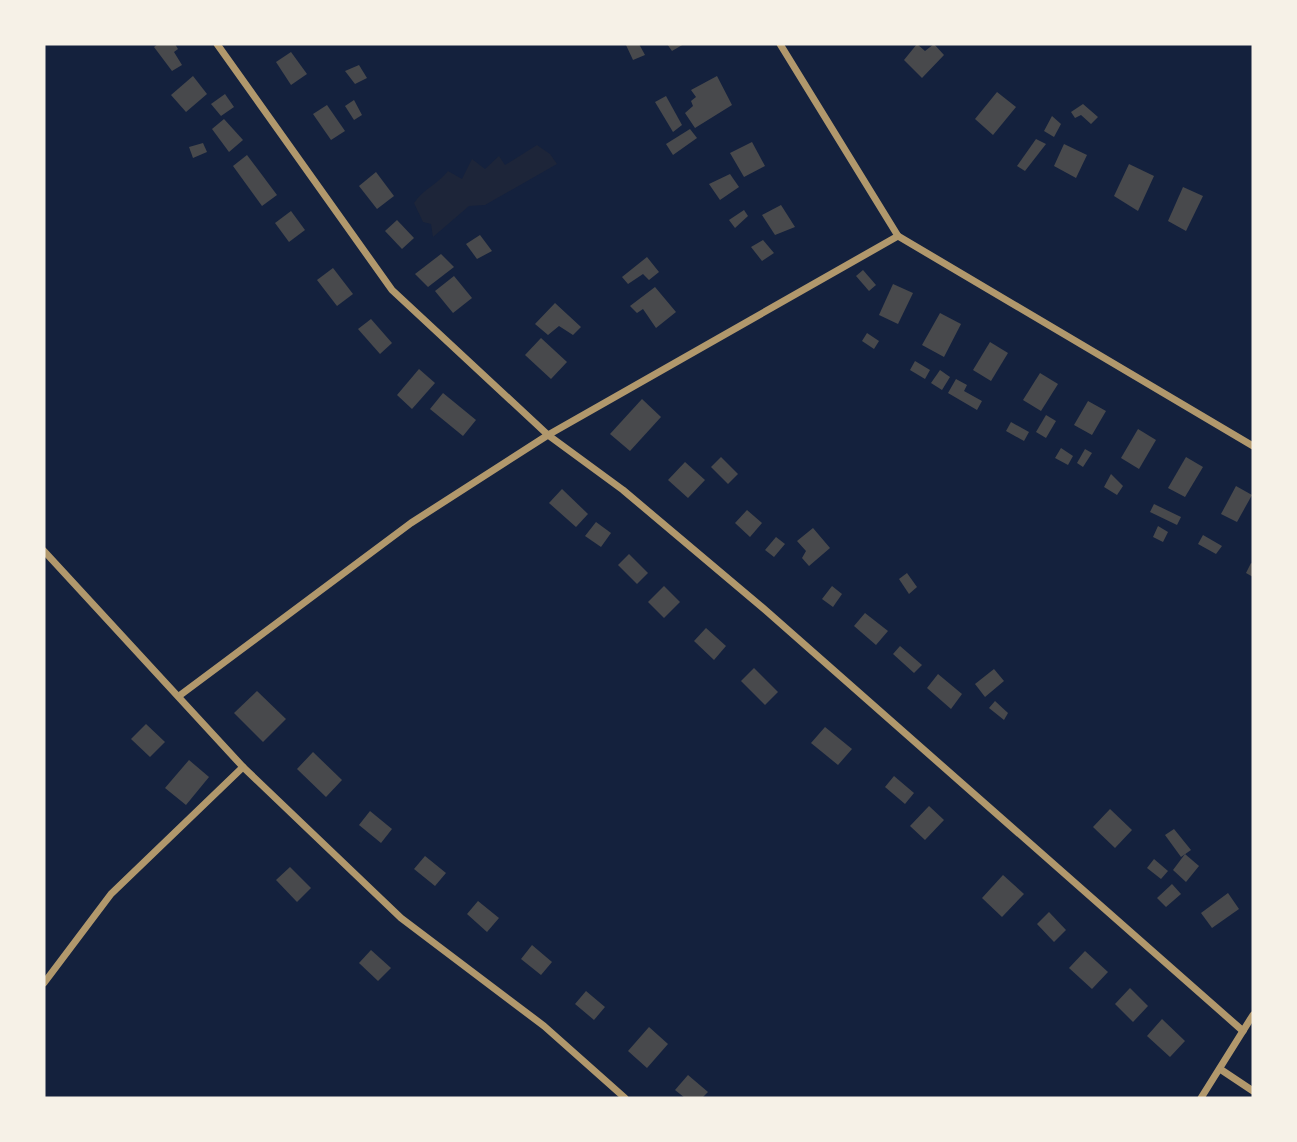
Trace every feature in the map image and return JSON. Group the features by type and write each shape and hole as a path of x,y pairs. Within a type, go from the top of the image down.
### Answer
{"street":[{"path":"218,44 392,290 548,435 623,490 763,608 1243,1031"},
{"path":"780,44 898,236 1253,446"},
{"path":"179,696 411,523 548,435 898,236"},
{"path":"44,551 243,767 401,918 544,1026 625,1098"},
{"path":"44,983 111,894 243,767"},
{"path":"1201,1098 1253,1015"},
{"path":"1220,1069 1253,1091"}],"shaded area":[{"path":"537,145 550,154 557,164 485,205 469,206 433,237 431,224 423,222 414,203 448,171 462,179 472,159 485,169 499,156 505,165"}],"building":[{"path":"158,44 175,44 178,49 174,52 182,65 172,71 154,47"},
{"path":"639,44 645,55 633,60 626,45"},
{"path":"667,44 684,44 672,51"},
{"path":"917,44 925,51 934,44 944,55 922,78 904,60"},
{"path":"291,52 307,74 291,85 276,62"},
{"path":"359,65 367,78 355,84 345,71"},
{"path":"193,76 207,94 186,112 171,95"},
{"path":"717,76 732,105 695,128 685,113 693,106 691,101 696,97 691,90"},
{"path":"997,92 1016,107 993,135 975,119"},
{"path":"225,94 234,107 221,116 211,104"},
{"path":"666,96 682,125 673,132 655,102"},
{"path":"354,100 362,115 354,120 345,106"},
{"path":"1083,104 1098,117 1091,124 1081,115 1075,118 1071,112"},
{"path":"327,105 345,131 331,140 313,114"},
{"path":"1052,116 1061,124 1054,137 1044,131"},
{"path":"224,119 243,140 229,152 212,129"},
{"path":"690,129 697,138 673,155 666,144"},
{"path":"1036,139 1046,144 1025,171 1017,166"},
{"path":"752,142 765,166 744,177 730,153"},
{"path":"203,143 207,152 193,158 189,147"},
{"path":"1064,144 1087,155 1076,178 1054,166"},
{"path":"247,155 277,195 262,206 233,166"},
{"path":"1129,164 1154,176 1138,211 1114,196"},
{"path":"376,172 394,196 377,209 359,186"},
{"path":"730,174 739,187 720,200 709,184"},
{"path":"1183,187 1203,196 1186,231 1168,221"},
{"path":"781,205 795,227 775,235 762,215"},
{"path":"744,210 748,216 735,228 729,220"},
{"path":"291,211 305,230 289,242 275,223"},
{"path":"397,220 414,238 402,249 385,231"},
{"path":"480,235 492,251 477,259 466,244"},
{"path":"763,240 774,253 762,261 751,247"},
{"path":"441,254 454,267 428,287 415,274"},
{"path":"647,257 659,272 649,280 643,274 628,284 622,277"},
{"path":"333,268 353,294 337,306 317,280"},
{"path":"863,270 876,285 869,291 856,276"},
{"path":"454,276 472,298 453,313 435,291"},
{"path":"893,284 913,293 898,324 879,315"},
{"path":"655,287 676,312 656,328 643,309 637,313 630,306"},
{"path":"555,303 581,327 573,335 559,326 548,335 535,324"},
{"path":"940,313 961,324 944,357 922,345"},
{"path":"371,319 392,343 380,354 358,329"},
{"path":"867,333 879,341 874,349 862,341"},
{"path":"541,338 567,362 551,379 525,355"},
{"path":"990,342 1008,353 991,381 973,370"},
{"path":"915,361 930,370 925,379 910,370"},
{"path":"419,369 435,383 412,409 397,395"},
{"path":"940,370 950,377 942,390 931,383"},
{"path":"1040,373 1058,384 1041,411 1023,400"},
{"path":"956,379 967,385 964,391 982,401 977,410 948,393"},
{"path":"443,393 476,420 463,436 430,409"},
{"path":"642,399 661,417 630,451 610,434"},
{"path":"1088,401 1106,411 1092,435 1074,425"},
{"path":"1046,415 1056,421 1046,438 1036,432"},
{"path":"1011,422 1029,432 1024,441 1006,431"},
{"path":"1138,429 1156,440 1139,469 1121,458"},
{"path":"1061,448 1073,456 1068,465 1055,458"},
{"path":"1085,449 1092,453 1083,467 1077,463"},
{"path":"721,457 738,474 728,484 711,467"},
{"path":"1186,457 1203,467 1185,497 1168,488"},
{"path":"685,462 705,480 688,498 668,480"},
{"path":"1111,474 1123,486 1117,495 1104,487"},
{"path":"1236,486 1252,495 1237,522 1221,514"},
{"path":"562,489 588,514 576,527 549,503"},
{"path":"1154,504 1181,517 1177,525 1150,512"},
{"path":"747,510 762,523 750,537 735,523"},
{"path":"596,522 611,533 601,547 585,536"},
{"path":"1158,526 1168,532 1163,542 1153,537"},
{"path":"813,528 830,548 809,566 802,558 806,551 797,541"},
{"path":"1203,535 1222,546 1216,554 1198,544"},
{"path":"776,537 785,544 774,557 765,550"},
{"path":"629,554 648,573 637,584 618,565"},
{"path":"1251,563 1253,564 1253,577 1246,573"},
{"path":"907,573 917,587 909,594 899,579"},
{"path":"664,586 680,602 664,618 648,602"},
{"path":"832,586 842,594 833,607 822,599"},
{"path":"865,613 888,631 876,645 854,626"},
{"path":"706,628 726,646 714,660 694,641"},
{"path":"900,646 922,665 914,673 893,654"},
{"path":"754,668 778,692 765,705 741,681"},
{"path":"994,669 1004,681 985,697 975,684"},
{"path":"938,674 962,694 951,709 927,688"},
{"path":"257,691 286,719 263,742 234,713"},
{"path":"995,701 1008,713 1004,720 989,708"},
{"path":"146,724 165,742 150,757 131,739"},
{"path":"825,727 852,749 838,765 811,743"},
{"path":"313,752 342,780 326,797 297,769"},
{"path":"189,760 209,777 186,805 165,788"},
{"path":"894,776 914,793 905,804 885,787"},
{"path":"929,806 944,820 925,840 910,826"},
{"path":"1110,809 1132,830 1115,848 1093,827"},
{"path":"370,811 392,829 381,843 359,825"},
{"path":"1174,829 1191,850 1181,857 1165,835"},
{"path":"1185,854 1199,866 1186,882 1173,870"},
{"path":"425,856 446,873 435,886 414,869"},
{"path":"1154,859 1168,871 1161,879 1147,868"},
{"path":"290,867 311,888 297,902 276,880"},
{"path":"1003,875 1024,894 1002,917 982,898"},
{"path":"1172,884 1181,894 1166,907 1157,898"},
{"path":"1228,893 1239,909 1212,928 1201,913"},
{"path":"478,901 499,918 487,932 467,914"},
{"path":"1049,912 1066,930 1054,942 1037,924"},
{"path":"532,945 552,962 541,975 521,959"},
{"path":"371,950 391,968 378,981 359,963"},
{"path":"1085,951 1108,972 1092,989 1069,968"},
{"path":"1130,988 1148,1006 1133,1022 1115,1004"},
{"path":"586,991 605,1007 594,1020 575,1004"},
{"path":"1162,1019 1185,1041 1170,1057 1147,1036"},
{"path":"649,1027 668,1044 647,1068 628,1051"},
{"path":"688,1075 708,1092 702,1098 685,1098 675,1090"}]}
